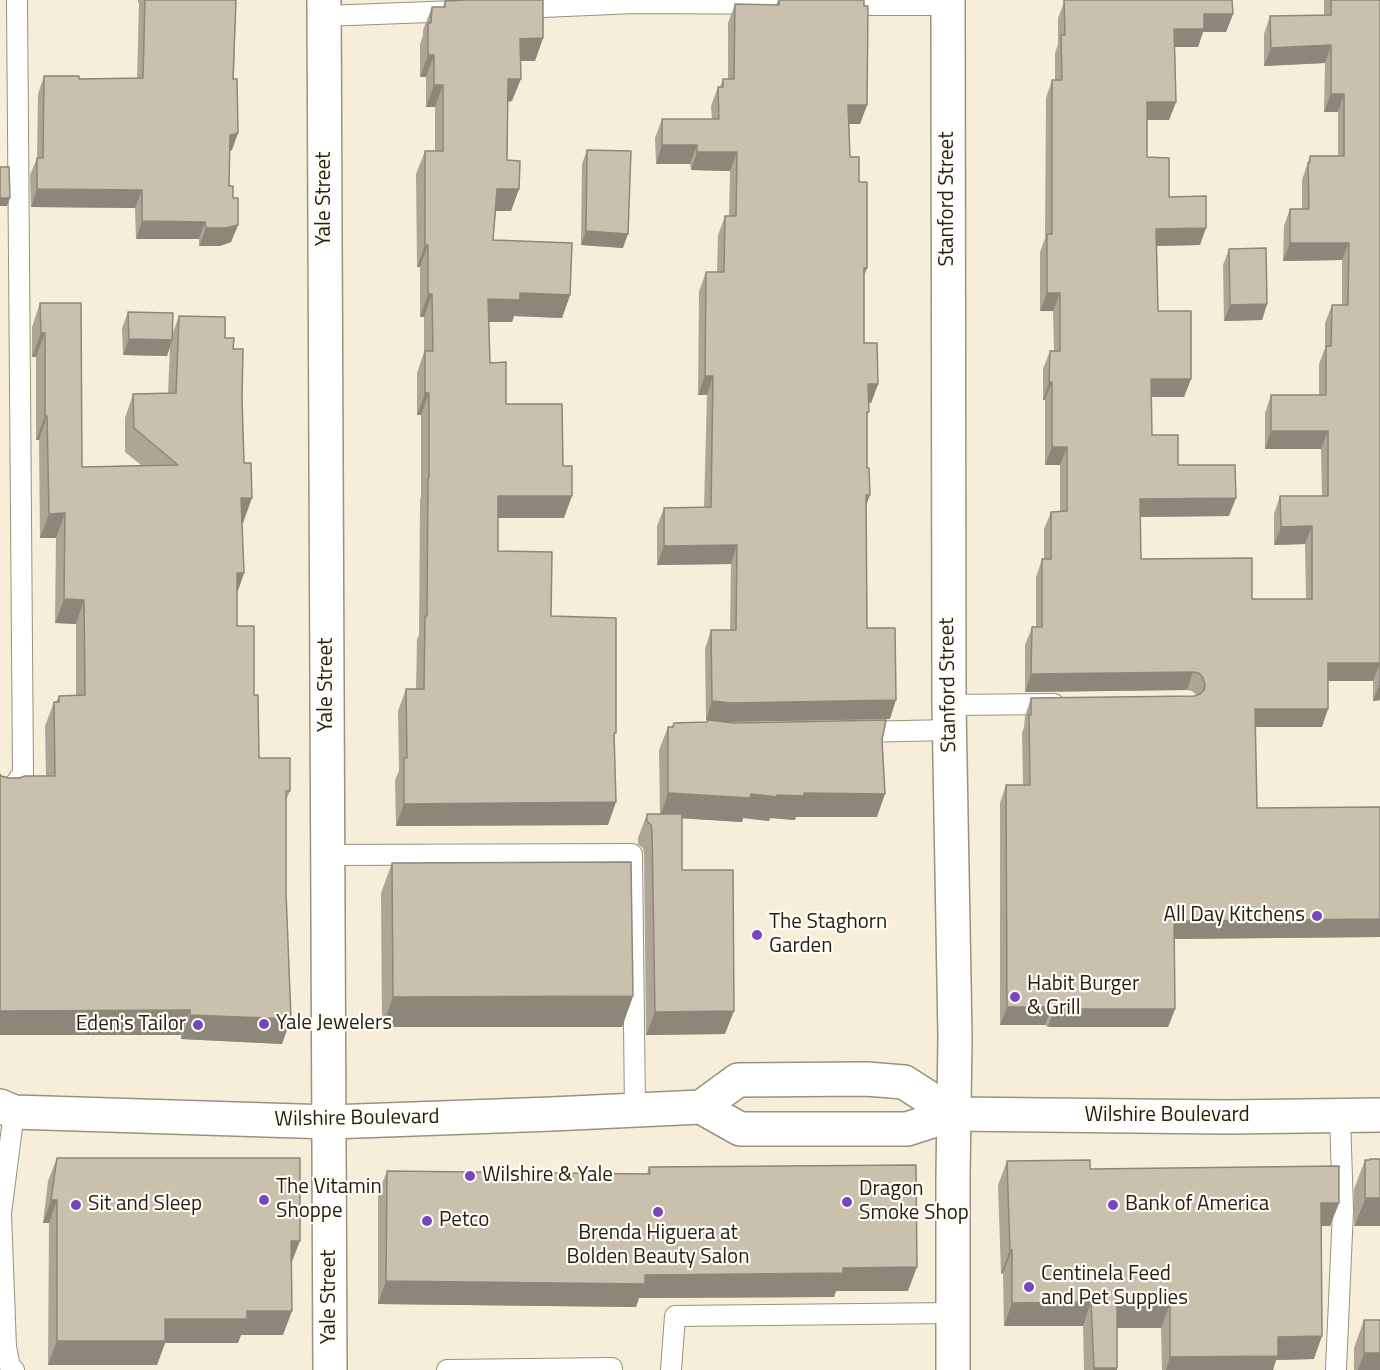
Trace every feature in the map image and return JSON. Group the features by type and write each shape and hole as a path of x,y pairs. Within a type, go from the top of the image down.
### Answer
{"street":[{"name":"Stanford Street","path":"948,3 949,718 955,1037 953,1370"},
{"name":"Yale Street","path":"324,8 333,1370"},
{"path":"701,1107 738,1080 866,1079 904,1082 954,1114"},
{"name":"Wilshire Boulevard","path":"5,1113 330,1122 701,1107 740,1129 907,1129 954,1114 1226,1117 1380,1115"}],"lane":[{"path":"5,790 23,774 16,0"},
{"path":"505,9 636,2 948,3"},
{"path":"324,8 469,10"},
{"path":"842,732 1072,704"},
{"path":"328,855 632,854 635,1110"},
{"path":"5,1113 2,1213 6,1347 9,1367 14,1370"},
{"path":"1336,1369 1342,1210 1340,1116"},
{"path":"671,1370 675,1316 953,1313"},
{"path":"447,1370 612,1368"}],"building":[{"path":"145,0 236,0 233,79 237,79 238,133 230,135 229,186 233,186 233,198 238,198 238,225 226,228 206,228 205,222 142,221 142,190 37,189 37,158 43,158 44,76 79,76 79,79 143,78"},
{"path":"543,0 543,38 520,39 521,79 508,79 507,160 520,161 519,189 497,189 493,240 572,243 570,295 520,293 520,300 488,299 490,363 506,362 506,404 562,404 563,466 572,466 572,496 498,496 498,551 552,552 551,616 616,618 616,733 614,733 616,802 404,804 404,758 407,758 406,689 424,689 425,616 427,616 429,393 425,393 425,351 433,351 432,294 428,294 428,245 425,245 425,151 443,151 443,85 434,85 434,55 428,55 428,23 431,23 432,7 445,7 445,1"},
{"path":"779,0 864,0 864,6 868,6 867,105 848,105 850,157 859,157 859,182 867,182 864,343 877,343 878,384 868,384 869,412 867,412 867,468 869,468 870,495 866,495 867,628 895,628 896,700 732,703 712,701 711,630 736,630 737,545 664,546 664,508 711,507 713,376 705,376 706,272 724,272 725,216 736,216 737,152 697,152 697,145 662,145 662,119 719,119 718,87 723,87 723,79 734,79 735,4 779,5"},
{"path":"1064,0 1232,0 1233,14 1204,14 1204,29 1174,29 1176,102 1147,102 1147,157 1169,158 1169,197 1206,196 1206,228 1156,229 1158,311 1191,311 1191,379 1151,379 1152,435 1178,435 1178,465 1235,465 1236,498 1140,499 1141,559 1252,558 1252,599 1312,599 1312,526 1281,527 1280,496 1328,496 1328,431 1271,431 1271,395 1326,395 1326,346 1331,346 1332,305 1348,305 1349,243 1290,243 1290,209 1309,209 1308,163 1310,163 1310,156 1344,156 1344,94 1331,94 1331,45 1271,48 1270,16 1331,15 1331,0 1380,0 1380,663 1328,663 1328,709 1255,709 1257,808 1380,807 1380,919 1174,921 1175,1009 1007,1007 1006,785 1030,785 1029,715 1031,715 1031,698 1194,696 1204,690 1205,685 1199,673 1193,672 1031,674 1032,627 1042,627 1042,559 1051,559 1051,512 1067,511 1067,447 1052,447 1052,382 1049,382 1050,351 1060,351 1060,293 1047,293 1047,234 1052,234 1052,80 1062,80 1061,35 1065,35"},
{"path":"587,150 631,151 628,234 586,231"},
{"path":"0,167 9,167 10,198 0,198"},
{"path":"1266,248 1267,304 1230,305 1229,249"},
{"path":"40,303 81,303 82,467 178,465 134,428 133,394 176,393 179,316 225,317 225,338 234,338 233,349 243,349 244,463 251,463 252,498 241,498 244,573 237,573 237,626 254,626 254,695 258,695 259,758 290,758 290,791 286,791 286,892 291,1019 190,1015 190,1010 0,1011 0,774 9,778 55,776 54,702 59,702 59,696 85,695 84,600 64,599 65,513 49,514 47,416 45,416 45,333 41,333"},
{"path":"128,312 173,313 172,340 129,339"},
{"path":"708,720 734,723 886,720 882,740 885,794 804,793 804,796 777,795 778,797 751,794 750,798 668,793 668,727 673,727 674,723 707,722"},
{"path":"647,814 682,814 682,870 733,870 734,1011 655,1012 652,830 647,821"},
{"path":"631,862 633,996 393,997 392,863"},
{"path":"57,1158 300,1158 300,1241 291,1241 292,1311 247,1311 247,1319 165,1319 165,1341 57,1341 57,1200 51,1200"},
{"path":"1380,1159 1380,1198 1365,1198 1365,1160"},
{"path":"1090,1160 1090,1169 1339,1166 1339,1203 1321,1203 1322,1336 1278,1337 1278,1356 1170,1357 1170,1304 1117,1305 1117,1368 1094,1368 1091,1302 1012,1303 1012,1250 1010,1250 1007,1161"},
{"path":"916,1165 917,1267 843,1268 843,1273 645,1275 645,1284 386,1281 387,1171 650,1174 649,1167"},
{"path":"1364,1320 1380,1320 1380,1353 1364,1353"}],"place":[{"name":"All Day Kitchens","path":"1317,916"},
{"name":"The Staghorn Garden","path":"757,935"},
{"name":"Habit Burger & Grill","path":"1015,997"},
{"name":"Yale Jewelers","path":"264,1024"},
{"name":"Eden's Tailor","path":"198,1025"},
{"name":"Wilshire & Yale","path":"470,1176"},
{"name":"The Vitamin Shoppe","path":"264,1200"},
{"name":"Dragon Smoke Shop","path":"847,1202"},
{"name":"Sit and Sleep","path":"76,1205"},
{"name":"Bank of America","path":"1113,1205"},
{"name":"Brenda Higuera at Bolden Beauty Salon","path":"658,1212"},
{"name":"Petco","path":"427,1221"},
{"name":"Centinela Feed and Pet Supplies","path":"1029,1287"}]}
